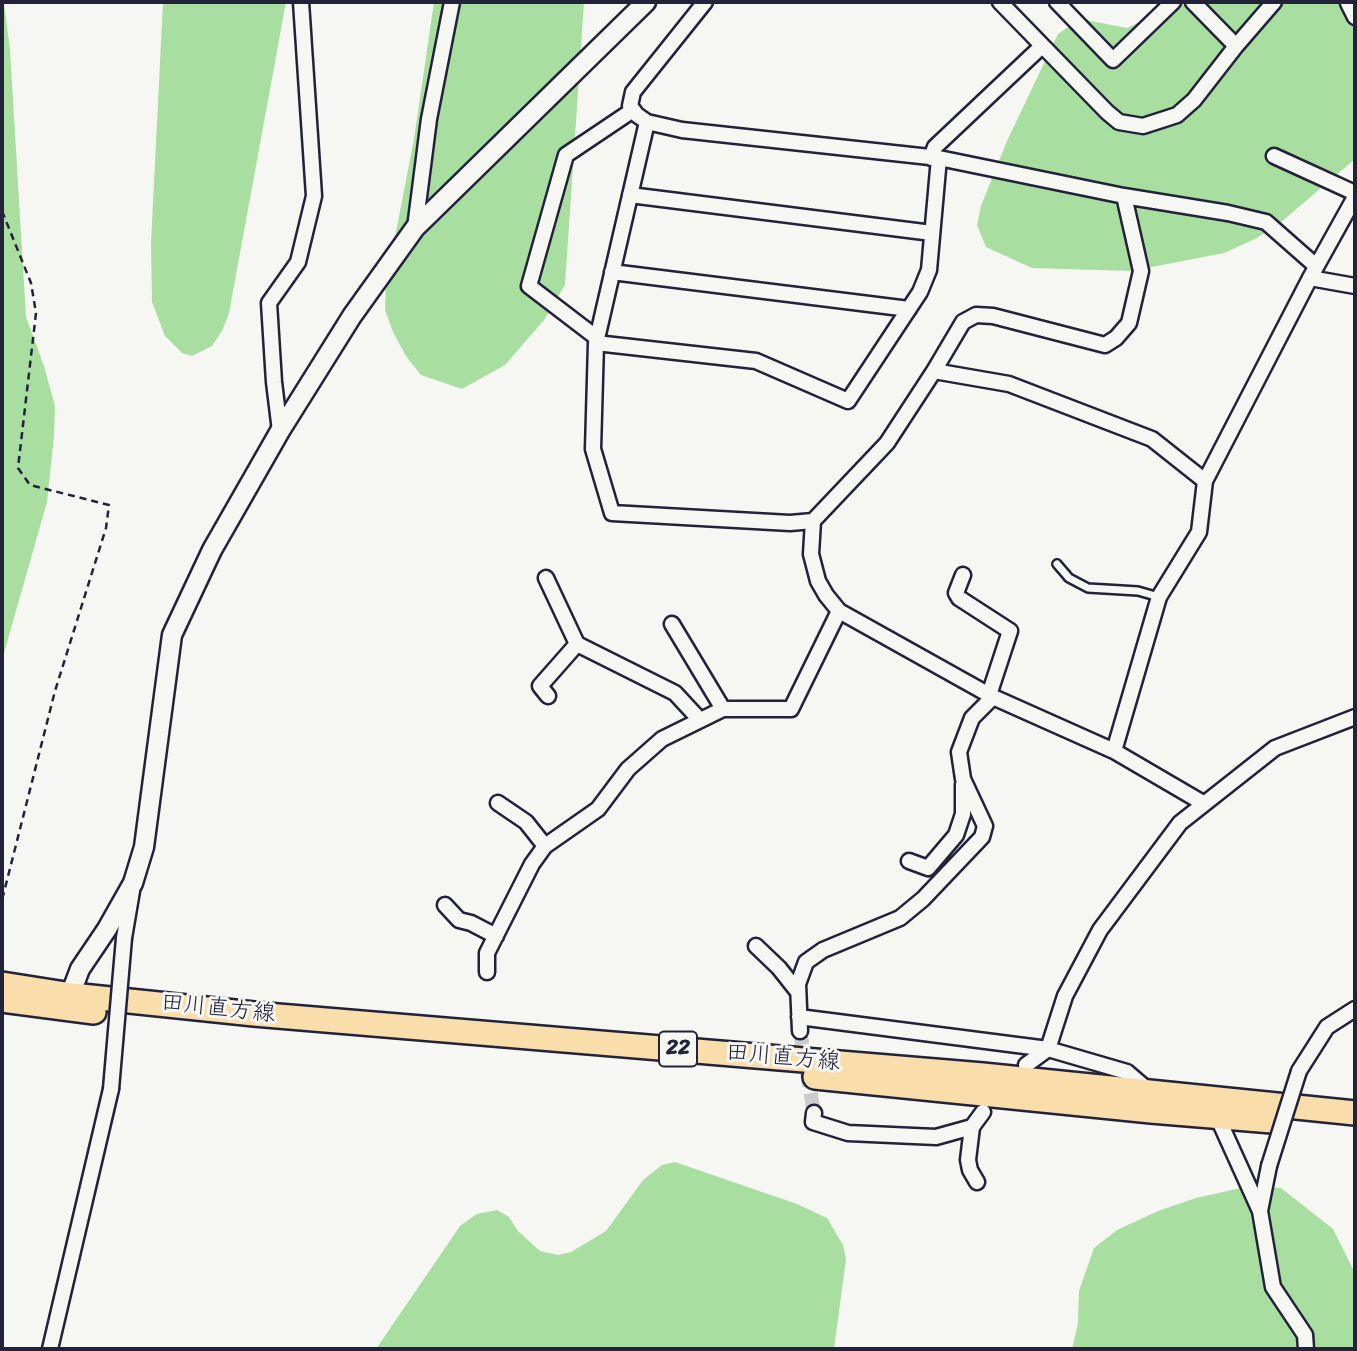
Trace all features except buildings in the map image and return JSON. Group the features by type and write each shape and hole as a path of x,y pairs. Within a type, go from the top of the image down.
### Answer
{"main road":[{"name":"田川直方線","path":"2,984 68,1002"},
{"name":"田川直方線","path":"2,1000 68,1002 957,1090 1355,1114"},
{"name":"田川直方線","path":"1151,1102 1217,1116 1355,1128"}],"street":[{"path":"279,431 269,303 298,262 314,196 301,2"},
{"path":"415,228 429,119 452,2"},
{"path":"50,1349 111,1089 124,938 133,883 144,847 172,635 212,550 279,431 352,316 415,228 646,2"},
{"path":"705,2 633,92 630,106 647,122 682,130 935,158 1124,196 1228,213 1266,222 1313,272 1355,286"},
{"path":"1000,2 1119,122 1143,126 1177,115 1194,100 1274,2"},
{"path":"1057,2 1113,60 1173,2"},
{"path":"1193,2 1236,47"},
{"path":"1348,3 1355,17"},
{"path":"633,110 566,155 529,286 596,341 756,361 848,401 909,310 929,270 935,147 1042,46"},
{"path":"647,122 596,341 593,449 612,513 790,523 813,521"},
{"path":"1114,751 1159,597 1199,532 1205,481 1355,195 1274,156"},
{"path":"630,195 932,233"},
{"path":"1124,196 1141,271 1129,323 1116,338 1105,345 993,316 976,315 963,322 887,443 813,521 811,554 822,588 839,611 991,696 1114,751 1203,803"},
{"path":"612,272 909,310"},
{"path":"934,371 1009,384 1152,439 1205,481"},
{"path":"909,861 928,868 956,835 963,814 963,779 959,752 972,718 991,696 1010,631 959,598 956,593 963,575"},
{"path":"546,578 577,644 675,693 700,720"},
{"path":"487,972 488,953 532,864 545,846 597,809 628,769 662,739 723,709 791,709 839,611"},
{"path":"672,624 723,709"},
{"path":"548,696 540,686 577,644"},
{"path":"1026,1065 1048,1049 1065,996 1100,930 1180,823 1275,748 1355,718"},
{"path":"963,779 985,826 982,837 923,899 900,918 823,950 806,962 798,984 799,1024 1048,1049 1127,1072 1151,1102"},
{"path":"498,803 526,822 545,846"},
{"path":"68,1002 80,969 133,883"},
{"path":"445,905 459,920 496,936"},
{"path":"756,946 779,968 798,992"},
{"path":"1260,1211 1269,1166 1299,1072 1326,1027 1355,1009"},
{"path":"977,1182 968,1160 972,1127 983,1112"},
{"path":"814,1113 813,1122 848,1133 936,1137 972,1127"},
{"path":"1217,1116 1260,1211 1273,1287 1305,1335 1306,1349"}],"lane":[{"path":"1057,564 1069,578 1087,589 1138,591 1159,597"}],"path":[{"path":"2,211 31,283 36,313 18,468 30,485 109,505 106,528 55,691 2,900"}],"green space":[{"path":"2,2 10,50 26,317 55,406 47,502 2,660"},
{"path":"163,2 286,2 229,313 212,346 192,356 182,353 165,336 152,302 151,243"},
{"path":"434,2 584,2 565,285 544,320 505,365 462,389 421,375 406,356 385,310 386,284 414,139"},
{"path":"1172,2 1355,2 1355,159 1280,223 1255,239 1224,253 1131,271 1032,268 986,247 977,225 981,206 1007,141 1058,34 1074,23 1086,20 1127,28 1152,16"},
{"path":"675,1162 797,1204 827,1218 843,1245 846,1259 834,1349 376,1349 460,1226 477,1214 497,1210 509,1217 518,1231 540,1251 558,1255 571,1252 606,1231 643,1180 662,1165"},
{"path":"1250,1186 1281,1188 1333,1229 1355,1273 1355,1349 1072,1349 1078,1323 1079,1291 1094,1248 1117,1230 1158,1211 1196,1198"}],"tunnel":[{"path":"800,1031 814,1113"}]}
